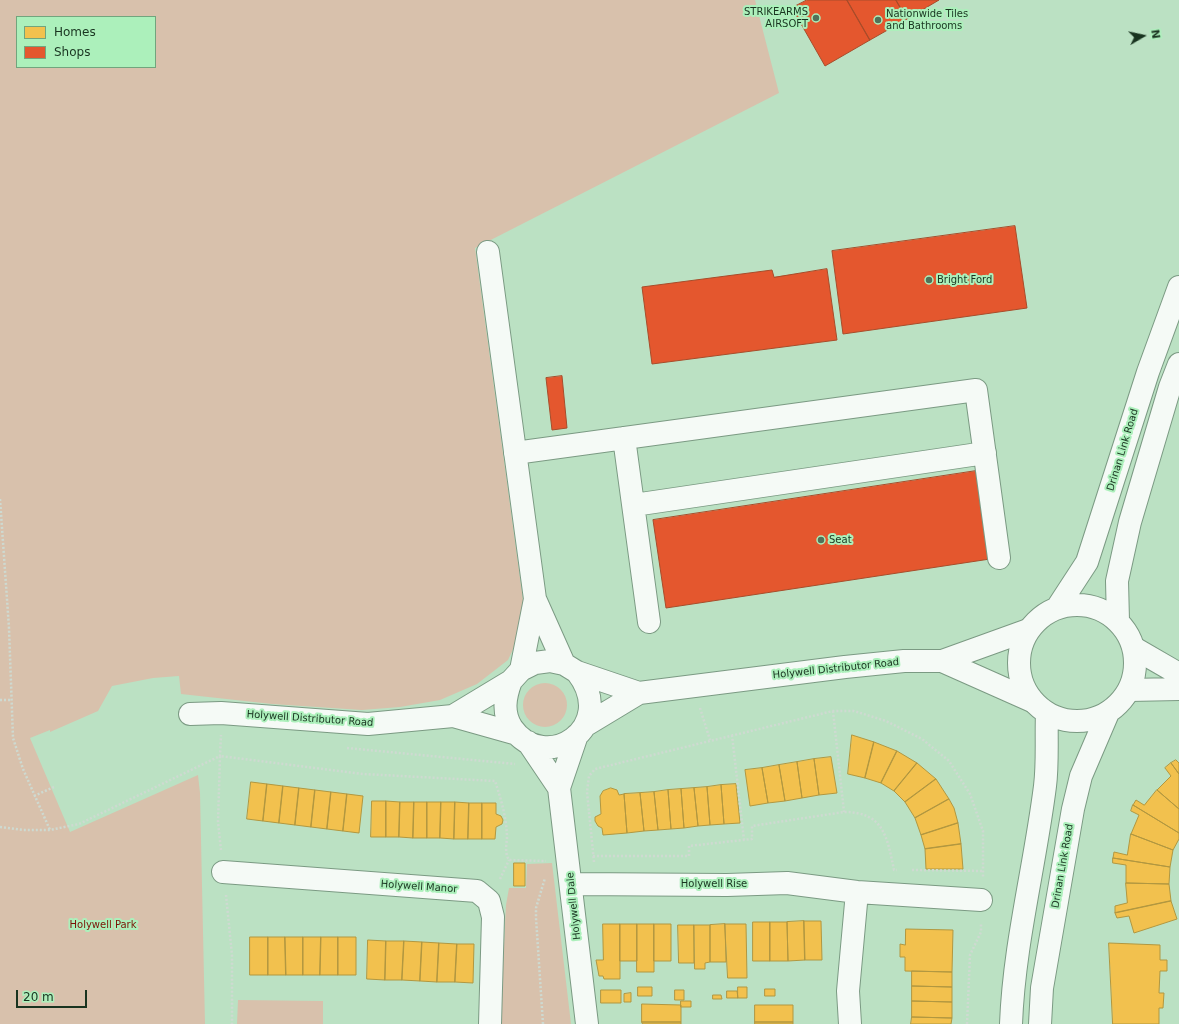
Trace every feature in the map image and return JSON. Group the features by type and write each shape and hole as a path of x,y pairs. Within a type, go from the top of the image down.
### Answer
{"street":[{"path":"488,252 534,599 570,668 586,684 590,698 590,712 582,730"},
{"name":"Drinan Link Road","path":"1057,608 1087,562 1148,372 1179,287"},
{"path":"1118,621 1117,581 1130,522 1170,387 1179,364"},
{"path":"515,453 976,390 999,558"},
{"path":"624,438 649,622"},
{"path":"634,505 985,453"},
{"path":"522,738 509,723 505,710 506,695 516,676 534,599"},
{"path":"942,661 1039,707 1061,720 1077,722 1093,719 1108,713 1120,703 1129,690 1136,663 1134,648 1127,633 1118,621 1105,611 1089,606 1073,604 1057,608 1041,616 1028,630 1021,646 1018,665 1022,684 1039,707 1045,785 1028,881 1012,998 1011,1024"},
{"name":"Holywell Distributor Road","path":"190,714 221,713 368,724 453,716 522,738 540,747 554,747 567,743 582,730 639,693 846,667 904,662 942,661 1028,630"},
{"path":"1134,648 1179,674"},
{"name":"Holywell Distributor Road","path":"453,716 535,663 550,661 639,693"},
{"path":"1129,690 1179,689"},
{"name":"Drinan Link Road","path":"1040,1024 1042,988 1072,809 1081,776 1108,713"},
{"name":"Holywell Dale","path":"582,730 559,788 587,1024"},
{"name":"Holywell Dale","path":"522,738 559,788"},
{"name":"Holywell Manor","path":"223,872 477,891 489,901 493,917 490,1024"},
{"name":"Holywell Rise","path":"571,884 727,885 787,883 857,892 981,900"},
{"path":"850,1024 848,991 857,892"}],"path":[{"path":"0,499 9,628 13,738 23,769 50,830"},
{"path":"693,686 710,740"},
{"path":"0,700 12,700"},
{"path":"833,711 844,812"},
{"path":"595,884 587,792 589,776 595,769 833,711 854,711 886,721 922,739 949,761 970,794 982,831 983,871 981,932 970,955 967,1024"},
{"path":"732,735 744,840"},
{"path":"222,738 218,822 232,955 232,1024"},
{"path":"343,747 506,762 522,767"},
{"path":"0,827 23,830 50,830 79,824 220,756 363,774 495,781 501,800 507,831 506,856 509,860 547,861"},
{"path":"34,796 54,788"},
{"path":"593,856 689,856 689,846 752,839 752,826 844,812 858,812 874,819 887,838 894,870 902,870"},
{"path":"546,854 547,865"},
{"path":"909,870 983,871"},
{"path":"543,1024 536,908 546,874"}],"green space":[{"name":"Holywell Park","path":"0,0 755,0 779,93 475,248 526,622 508,660 477,684 440,700 400,707 362,710 272,704 181,694 179,676 153,678 112,686 98,711 50,732 50,730 30,738 70,832 198,775 200,793 205,1024 0,1024"},
{"path":"545,683 557,687 563,693 567,705 563,717 557,723 545,727 533,723 527,717 523,705 527,693 533,687"},
{"path":"552,863 571,1024 500,1024 506,905 509,888 526,888 527,864"},
{"path":"238,1000 323,1001 323,1024 237,1024"}],"building: Homes":[{"path":"852,735 874,742 865,778 848,774"},
{"path":"874,742 897,751 881,783 865,778"},
{"path":"897,751 917,763 894,791 881,783"},
{"path":"831,757 837,793 819,795 814,759"},
{"path":"814,759 819,795 802,798 797,762"},
{"path":"1176,760 1179,763 1179,774 1171,763"},
{"path":"797,762 802,798 785,801 779,765"},
{"path":"917,763 936,779 905,802 894,791"},
{"path":"1171,763 1179,774 1179,809 1157,790 1171,776 1165,768"},
{"path":"779,765 785,801 768,803 762,768"},
{"path":"762,768 768,803 750,806 745,770"},
{"path":"936,779 949,799 915,818 905,802"},
{"path":"251,782 267,784 263,821 247,819"},
{"path":"267,784 283,786 279,823 263,821"},
{"path":"736,784 740,823 724,824 721,785"},
{"path":"721,785 724,824 710,825 707,787"},
{"path":"283,786 299,788 295,825 279,823"},
{"path":"707,787 710,825 698,826 694,788"},
{"path":"299,788 315,790 311,827 295,825"},
{"path":"611,788 617,790 619,795 624,794 627,833 603,835 602,828 598,826 595,821 595,817 601,814 600,796 603,791"},
{"path":"694,788 698,826 684,828 681,789"},
{"path":"681,789 684,828 671,829 668,790"},
{"path":"315,790 331,792 327,829 311,827"},
{"path":"668,790 671,829 658,830 654,792"},
{"path":"1157,790 1179,809 1179,833 1133,805 1136,800 1144,805"},
{"path":"331,792 347,794 343,831 327,829"},
{"path":"654,792 658,830 644,831 640,793"},
{"path":"640,793 644,831 627,833 624,794"},
{"path":"347,794 363,796 359,833 343,831"},
{"path":"949,799 954,808 958,823 921,835 915,818"},
{"path":"372,801 386,801 386,837 371,837"},
{"path":"386,801 400,802 399,837 386,837"},
{"path":"400,802 414,802 413,838 399,837"},
{"path":"414,802 427,802 427,838 413,838"},
{"path":"427,802 441,802 440,838 427,838"},
{"path":"441,802 455,802 454,839 440,838"},
{"path":"455,802 469,803 468,839 454,839"},
{"path":"469,803 482,803 482,839 468,839"},
{"path":"482,803 496,803 496,814 501,816 503,820 502,824 496,827 495,839 482,839"},
{"path":"1133,805 1179,833 1179,839 1173,850 1131,834 1139,815 1131,811"},
{"path":"958,823 961,844 925,849 921,835"},
{"path":"1131,834 1173,850 1170,867 1113,858 1114,852 1127,855"},
{"path":"961,844 963,869 926,869 925,849"},
{"path":"1113,858 1170,867 1169,884 1126,883 1126,865 1113,863"},
{"path":"514,863 525,863 525,886 514,886"},
{"path":"1126,883 1169,884 1171,901 1115,913 1115,906 1127,903"},
{"path":"1171,901 1177,919 1134,933 1129,916 1117,918 1115,913"},
{"path":"804,921 821,921 822,960 805,960"},
{"path":"804,921 805,960 788,961 787,922"},
{"path":"753,922 770,922 770,961 753,961"},
{"path":"770,922 787,922 788,961 770,961"},
{"path":"603,924 620,924 620,979 604,979 603,976 599,976 596,960 603,960"},
{"path":"620,924 637,924 637,961 620,961"},
{"path":"637,924 654,924 654,972 637,972"},
{"path":"654,924 671,924 671,961 654,961"},
{"path":"725,924 746,924 747,978 728,978"},
{"path":"725,924 726,962 710,962 710,925"},
{"path":"678,925 694,925 694,963 679,963"},
{"path":"694,925 710,925 710,962 705,963 705,969 695,969"},
{"path":"906,929 953,930 952,972 905,971 905,957 900,957 900,944 905,945"},
{"path":"250,937 268,937 268,975 250,975"},
{"path":"268,937 285,937 286,975 268,975"},
{"path":"285,937 303,937 303,975 286,975"},
{"path":"303,937 321,937 320,975 303,975"},
{"path":"321,937 338,937 338,975 320,975"},
{"path":"338,937 356,937 356,975 338,975"},
{"path":"368,940 386,941 385,980 367,979"},
{"path":"386,941 404,941 402,980 385,980"},
{"path":"404,941 422,942 420,981 402,980"},
{"path":"422,942 439,943 437,982 420,981"},
{"path":"439,943 457,944 455,982 437,982"},
{"path":"1109,943 1160,945 1160,960 1167,960 1167,971 1160,971 1159,993 1164,993 1163,1008 1159,1008 1159,1024 1113,1024"},
{"path":"457,944 474,944 473,983 455,982"},
{"path":"912,971 952,972 952,987 912,986"},
{"path":"912,986 952,987 952,1002 912,1001"},
{"path":"638,987 652,987 652,996 638,996"},
{"path":"738,987 747,987 747,998 738,998"},
{"path":"765,989 775,989 775,996 765,996"},
{"path":"601,990 621,990 621,1003 601,1003"},
{"path":"675,990 684,990 684,1000 675,1000"},
{"path":"727,991 737,991 738,998 727,998"},
{"path":"631,993 631,1002 624,1002 624,994"},
{"path":"713,995 721,995 722,999 713,999"},
{"path":"681,1001 691,1001 691,1007 681,1007"},
{"path":"912,1001 952,1002 952,1018 912,1017"},
{"path":"642,1004 681,1005 681,1022 642,1022"},
{"path":"755,1005 793,1005 793,1022 755,1022"},
{"path":"912,1017 952,1018 951,1024 911,1024"},
{"path":"642,1022 681,1022 681,1024 643,1024"},
{"path":"755,1022 793,1022 793,1024 755,1024"}],"building: Shops":[{"path":"807,0 847,0 870,40 825,66 792,8"},
{"path":"847,0 896,0 907,19 870,40"},
{"path":"896,0 939,0 907,19"},
{"name":"Bright Ford","path":"1015,226 1027,308 843,334 832,251"},
{"path":"827,269 837,340 652,364 642,287 772,270 774,277"},
{"path":"562,376 567,428 552,430 546,378"},
{"name":"Seat","path":"976,471 990,559 666,608 653,520"}],"place":[{"name":"STRIKEARMS AIRSOFT","path":"816,18"},
{"name":"Nationwide Tiles and Bathrooms","path":"878,20"},
{"name":"Bright Ford","path":"929,280"},
{"name":"Seat","path":"821,540"}]}
